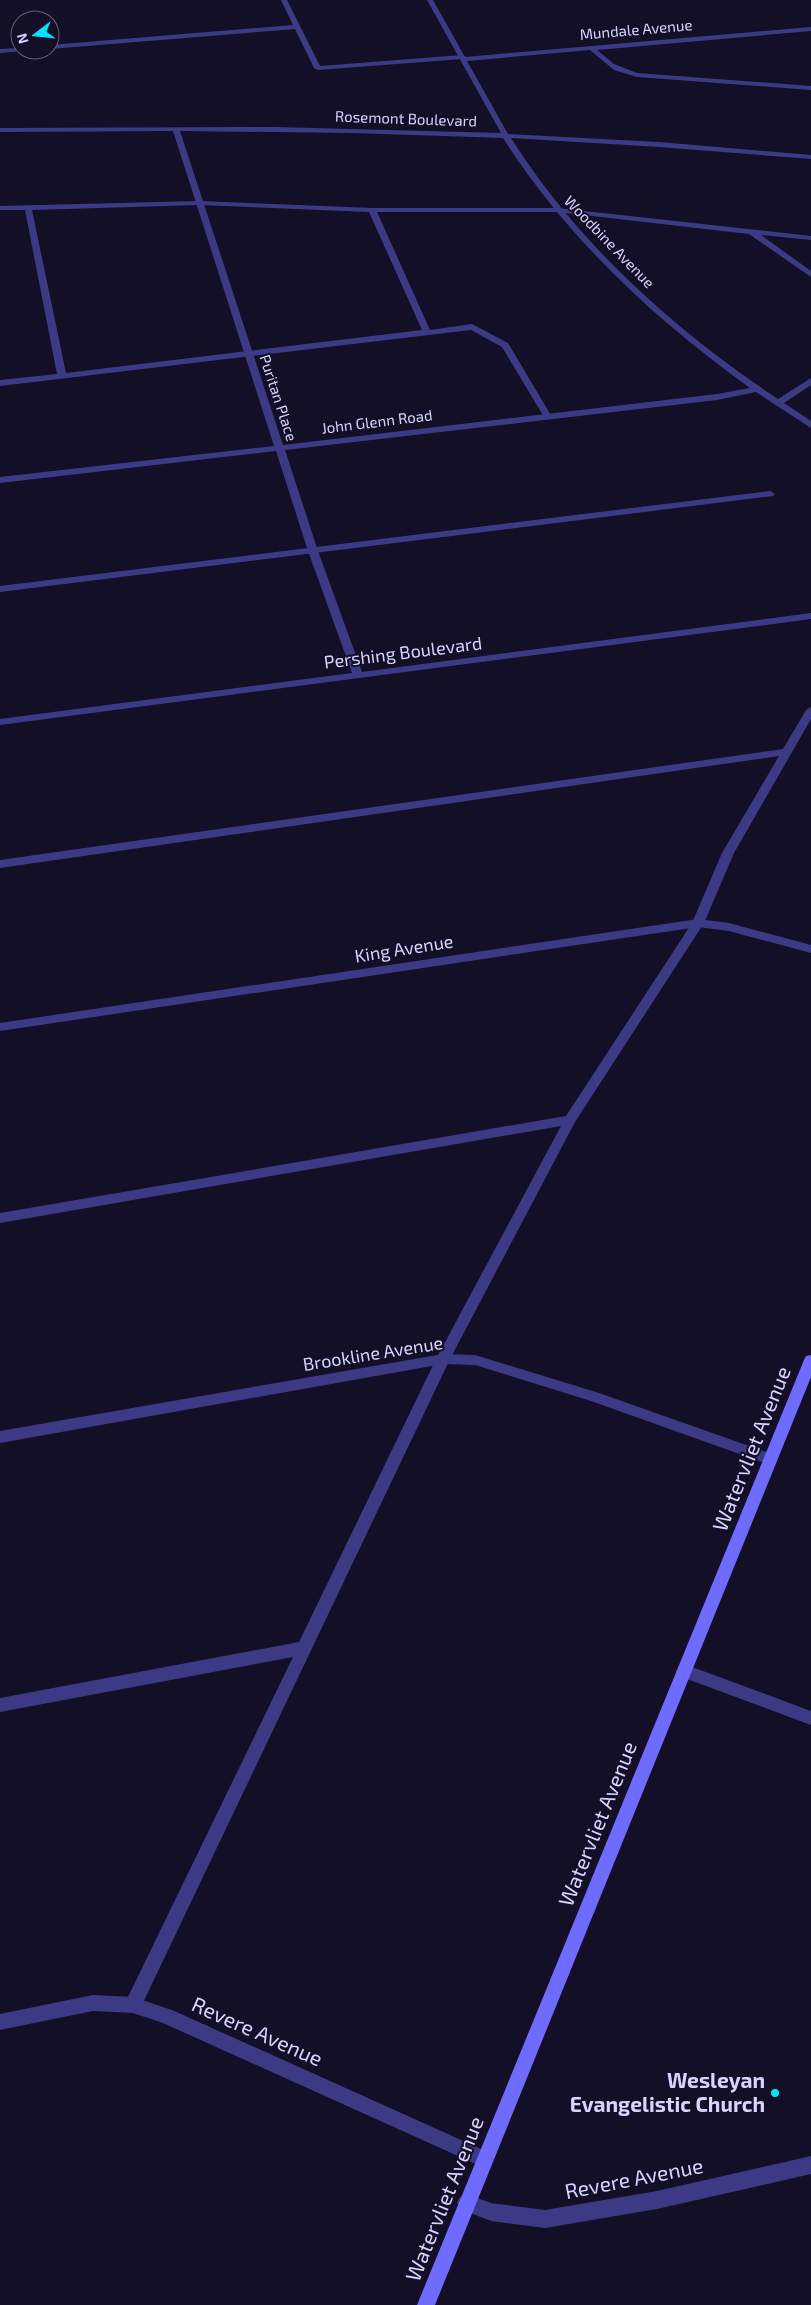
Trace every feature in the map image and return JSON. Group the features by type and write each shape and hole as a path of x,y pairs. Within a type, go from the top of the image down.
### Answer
{"street":[{"path":"60,46 298,27 284,0"},
{"name":"Woodbine Avenue","path":"431,0 506,136 558,210 595,251 644,298 756,389 811,425"},
{"name":"Mundale Avenue","path":"298,27 318,68 811,29"},
{"path":"591,47 606,64 637,75 811,88"},
{"name":"Puritan Place","path":"176,129 313,551 358,675"},
{"name":"Rosemont Boulevard","path":"0,130 293,129 506,136 631,143 811,157"},
{"path":"0,208 199,203 372,210 558,210 811,238"},
{"path":"28,207 62,375"},
{"path":"372,210 427,334"},
{"path":"751,232 811,276"},
{"path":"0,382 427,334 472,327 505,345 548,416"},
{"path":"777,403 811,381"},
{"name":"John Glenn Road","path":"0,480 717,397 756,389"},
{"path":"0,588 770,494"},
{"name":"Pershing Boulevard","path":"0,722 811,616"},
{"path":"133,2005 443,1359 570,1120 698,923 728,853 811,710"},
{"path":"0,864 787,752"},
{"name":"King Avenue","path":"0,1027 698,923 729,926 811,949"},
{"path":"0,1218 570,1120"},
{"name":"Brookline Avenue","path":"0,1437 443,1359 475,1360 594,1397 770,1460"},
{"name":"Watervliet Avenue","path":"426,2305 811,1360"},
{"path":"0,1705 304,1648"},
{"path":"684,1671 811,1718"},
{"name":"Revere Avenue","path":"0,2022 93,2002 133,2005 166,2016 484,2159"},
{"name":"Revere Avenue","path":"466,2203 491,2212 545,2219 656,2200 811,2165"}],"place":[{"name":"Wesleyan Evangelistic Church","path":"775,2093"}]}
